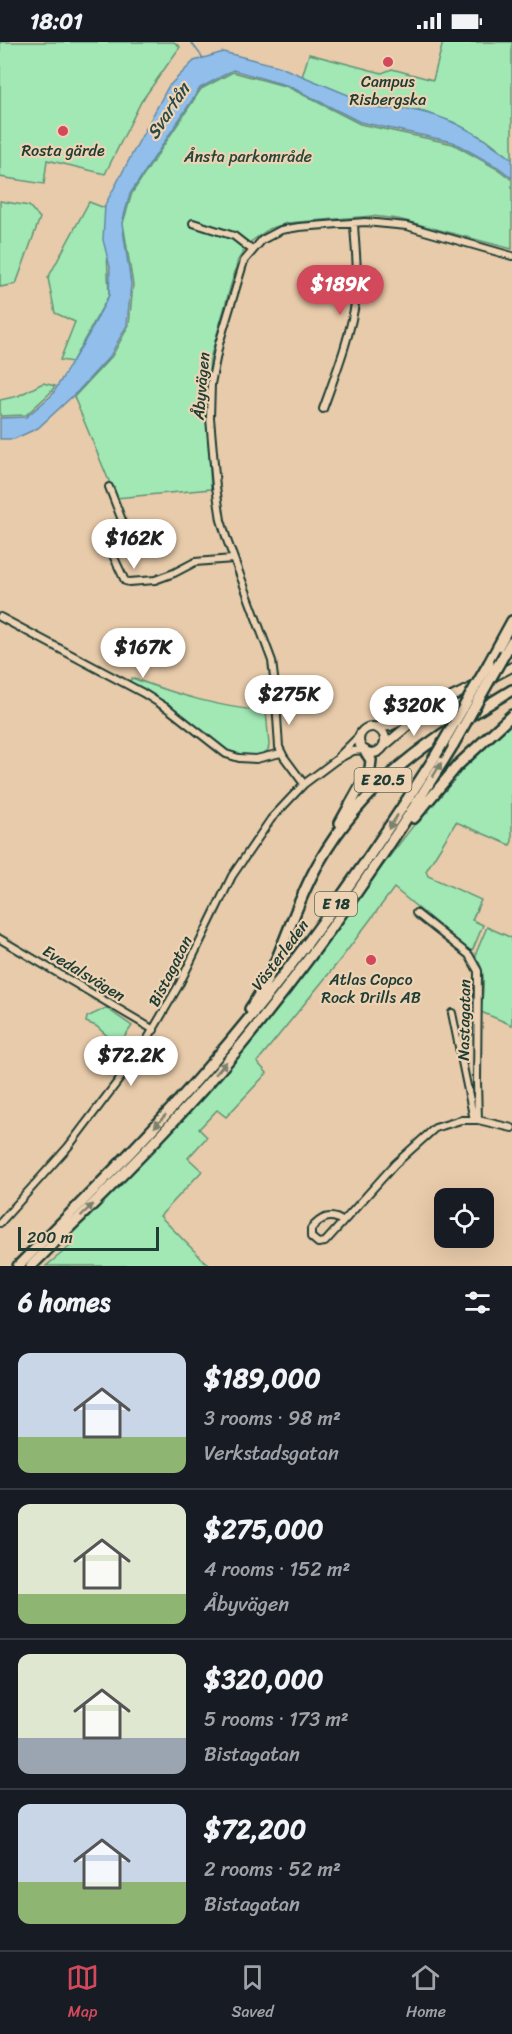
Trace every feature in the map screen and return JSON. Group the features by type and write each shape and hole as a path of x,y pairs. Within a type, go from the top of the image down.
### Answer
{"highway":[{"name":"Västerleden","path":"18,1266 147,1135 227,1046 275,986 335,906 436,755 512,621"},
{"name":"Västerleden","path":"31,1266 143,1154 232,1055 308,960 399,831 453,745 512,641"},
{"name":"E 20.5","path":"322,858 348,819 384,778 436,738 512,690"},
{"name":"E 20.5","path":"399,831 405,829 458,765 512,715"},
{"name":"E 20.5","path":"227,1046 233,1032 254,1003 274,968 302,899 370,769 371,760 364,751"}],"main road":[{"name":"E 20.5","path":"430,708 376,753 364,751 359,744 360,735 366,728 385,728 512,667"},
{"name":"E 20.5","path":"378,728 385,735 383,747"}],"street":[{"path":"193,223 234,236 252,250"},
{"path":"323,409 354,306 357,278 354,223"},
{"name":"Åbyvägen","path":"304,784 281,753 278,742 274,673 233,559 216,495 210,418 211,384 217,352 239,273 252,250 268,236 289,228 354,223 407,226 512,256"},
{"path":"109,487 127,533 124,540 114,546 111,551 125,581 155,580 195,562 233,559"},
{"path":"0,617 143,693 170,710 226,754 239,758 256,759 281,753"},
{"name":"Bistagatan","path":"336,760 360,735"},
{"name":"Bistagatan","path":"0,1223 78,1136 122,1078 154,1030 179,985 242,859 271,819 304,784 336,760 353,751 364,751"},
{"name":"Nastagatan","path":"416,913 473,959 478,971 476,1120"},
{"name":"Evedalsvägen","path":"0,939 154,1030"},
{"path":"452,1013 476,1120"},
{"path":"343,1222 336,1218 320,1219 311,1229 311,1237 318,1243 325,1242 343,1222 395,1164 435,1128 451,1122 476,1120 512,1128"}],"green space":[{"name":"Rosta gärde","path":"0,42 174,42 180,47 141,102 105,174 47,160 44,184 0,177"},
{"path":"443,42 512,42 512,159 490,142 453,122 421,111 382,109 302,77 309,54 382,73 392,69 433,80"},
{"name":"Ånsta parkområde","path":"233,72 288,87 360,124 453,144 499,170 512,180 512,249 398,219 372,216 287,223 269,229 249,243 238,260 210,359 206,403 211,489 116,498 74,397 112,356 129,325 133,285 123,223 132,193 201,89"},
{"path":"0,201 29,206 40,218 16,284 0,287"},
{"path":"89,202 105,208 109,295 72,362 60,360 75,322 55,313 48,278"},
{"path":"43,383 55,386 26,415 0,416 0,400 18,396"},
{"path":"132,678 198,699 232,707 266,711 268,750 260,756 247,756 226,751 171,709 129,682"},
{"path":"512,722 512,841 510,845 456,822 426,871 428,876 481,900 472,920 483,925 473,949 470,951 394,888 340,960 257,1062 267,1073 226,1117 217,1110 199,1129 207,1137 188,1158 202,1171 160,1216 209,1266 46,1266 73,1244 67,1238 100,1206 228,1068 281,1003 424,813 451,781"},
{"path":"487,927 512,938 512,1025 481,1012 483,976 476,953"},
{"path":"106,1008 132,1026 120,1043 112,1040 96,1026 86,1022 87,1017"}],"water":[{"name":"Svartån","path":"223,52 278,66 382,109 418,111 435,115 483,138 512,159 512,178 453,142 360,122 289,86 233,70 200,88 130,194 122,223 131,284 127,325 110,356 78,391 38,428 14,439 0,439 0,418 26,417 52,395 89,334 109,295 110,267 103,240 105,205 168,87 194,61"}],"waterway":[{"path":"191,42 203,58"}],"place":[{"name":"Campus Risbergska","path":"388,62"},
{"name":"Rosta gärde","path":"63,131"},
{"name":"Atlas Copco Rock Drills AB","path":"371,960"}]}
